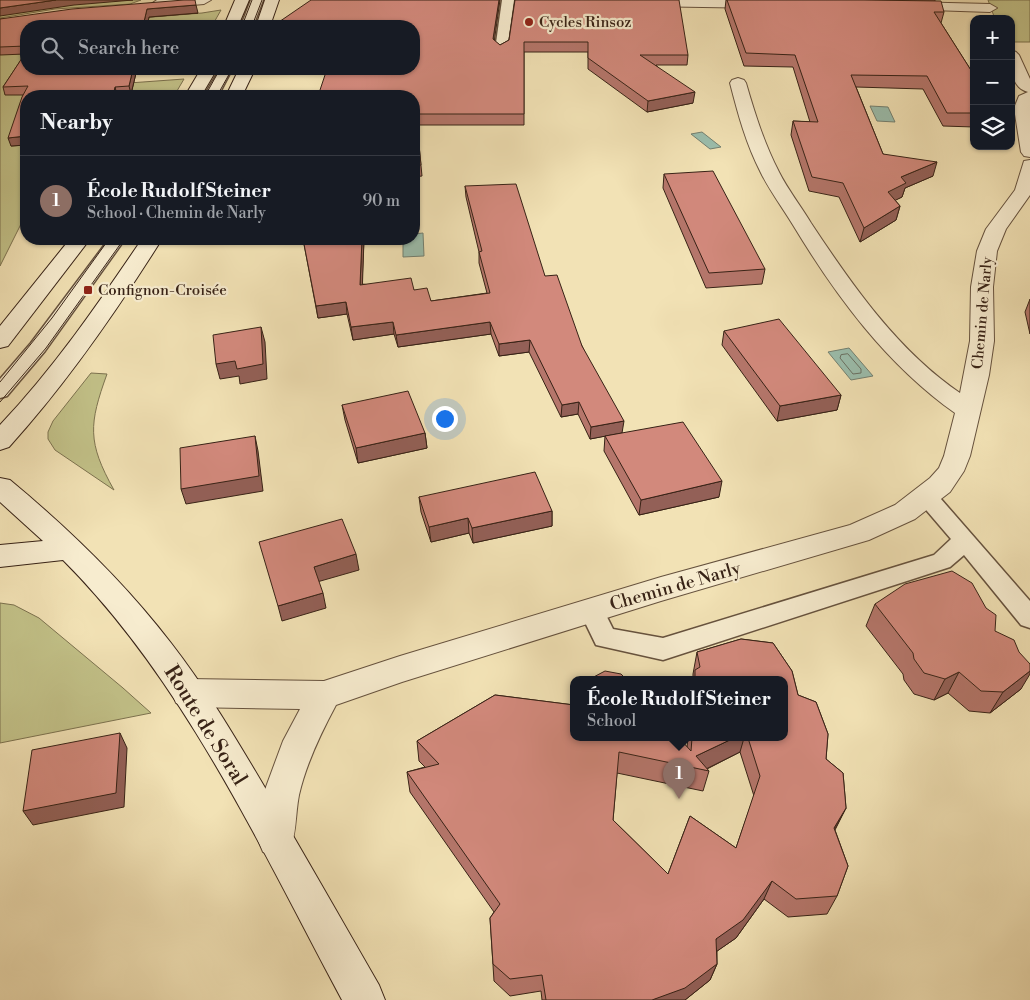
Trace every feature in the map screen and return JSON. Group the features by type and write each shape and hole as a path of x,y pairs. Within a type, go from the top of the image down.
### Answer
{"street":[{"path":"147,3 204,0"},
{"path":"234,20 242,0"},
{"path":"627,2 782,4"},
{"path":"890,6 991,9"},
{"path":"1013,60 1023,81 1030,88"},
{"path":"197,90 205,75"},
{"path":"237,90 244,75"},
{"path":"738,82 751,129 770,173 828,265 854,301 895,348 936,388 969,411"},
{"path":"1030,97 1025,99 1022,108 1030,152"},
{"name":"Chemin de Narly","path":"188,692 324,695 400,669 591,610 859,533 906,512 940,486 951,471 957,456 977,375 982,341 982,287 987,251 996,229 1023,202 1030,165"},
{"path":"0,342 75,245"},
{"path":"0,441 43,394 67,363 148,245"},
{"name":"Route de Soral","path":"0,486 70,549 146,634 188,692 276,840 364,1000"},
{"path":"0,556 70,549"},
{"path":"276,840 281,794 300,741 324,695"}],"lane":[{"path":"249,20 257,0"},
{"path":"501,50 508,0"},
{"path":"214,90 223,75"},
{"path":"0,392 38,348 113,245"},
{"path":"926,497 966,540 1030,618"},
{"path":"591,610 605,638 663,648 942,561 966,540"}],"shaded area":[{"path":"0,0 141,0 130,4 55,9 0,18"},
{"path":"988,0 1030,0 1030,42 1015,42 1015,15 994,15"},
{"path":"221,10 215,20 116,20"},
{"path":"0,24 20,29 20,75 26,75 26,90 20,90 20,226 0,266"},
{"path":"184,79 178,90 99,90 129,83"},
{"path":"91,373 107,374 97,406 94,433 99,459 114,490 55,450 48,439 48,432 53,421"},
{"path":"0,603 14,605 39,618 151,713 0,743"}],"water":[{"path":"870,106 888,107 895,122 877,121"},
{"path":"702,132 721,147 710,149 691,134"},
{"path":"420,233 423,233 424,256 403,257 403,245 420,245"},
{"path":"849,348 873,376 851,380 828,352"}],"building":[{"path":"0,0 56,0 0,8"},
{"path":"184,0 195,0 196,5 147,9 144,20 20,20 20,46 0,47 0,19 72,9"},
{"path":"311,0 499,0 493,39 500,45 509,40 515,0 679,0 688,55 640,55 695,92 648,101 588,58 588,42 524,42 524,114 420,114 420,90 320,90 325,75 420,75 420,20 282,20"},
{"path":"727,0 941,1 944,12 934,12 970,69 970,113 947,113 927,76 851,75 883,154 937,162 901,177 906,183 888,192 900,206 864,228 843,183 812,177 793,121 818,122 795,55 746,53"},
{"path":"20,61 20,75 132,75 129,86 115,87 114,90 26,90 28,86 3,87"},
{"path":"20,103 20,137 8,138"},
{"path":"713,171 765,269 709,273 664,174"},
{"path":"516,184 545,276 557,275 582,346 624,421 591,427 579,402 562,405 530,340 499,344 490,322 396,335 393,322 351,327 346,302 316,306 304,245 362,245 360,285 411,278 414,290 427,288 431,301 490,293 479,252 482,251 465,186"},
{"path":"779,319 841,395 780,406 724,331"},
{"path":"261,327 263,364 237,369 235,361 216,364 213,335"},
{"path":"408,391 425,433 356,448 342,405"},
{"path":"683,422 722,481 641,500 605,436"},
{"path":"255,436 259,476 181,489 180,448"},
{"path":"535,472 552,511 472,528 468,518 429,527 419,497"},
{"path":"342,519 356,554 314,567 323,593 278,606 259,542"},
{"path":"952,571 972,583 986,608 996,615 995,631 1014,640 1019,652 1030,664 1030,671 1003,692 981,691 959,672 945,679 924,673 914,659 913,653 875,604 905,584"},
{"path":"741,639 773,643 792,671 798,695 816,702 828,734 826,759 843,773 846,808 834,828 848,866 837,896 796,899 772,881 743,920 716,939 717,964 685,988 652,1000 546,1000 542,975 510,979 493,964 490,918 500,904 407,772 439,764 417,741 495,695 570,704 570,741 682,741 691,751 692,741 728,741 696,756 709,771 619,752 613,820 668,874 690,816 736,848 760,776 749,741 788,741 788,676 695,676 695,670 700,667 697,652"},
{"path":"605,671 623,676 596,676"},
{"path":"120,733 116,793 23,811 32,750"}],"tram line":[{"path":"244,20 252,0"},
{"path":"254,20 262,0"},
{"path":"208,90 217,75"},
{"path":"220,90 229,75"},
{"path":"0,382 52,318 105,245"},
{"path":"0,402 46,348 120,245"}],"place":[{"name":"Cycles Rinsoz","path":"529,22"},
{"name":"Confignon-Croisée","path":"88,290"},
{"name":"École Rudolf Steiner","path":"679,799"}]}
